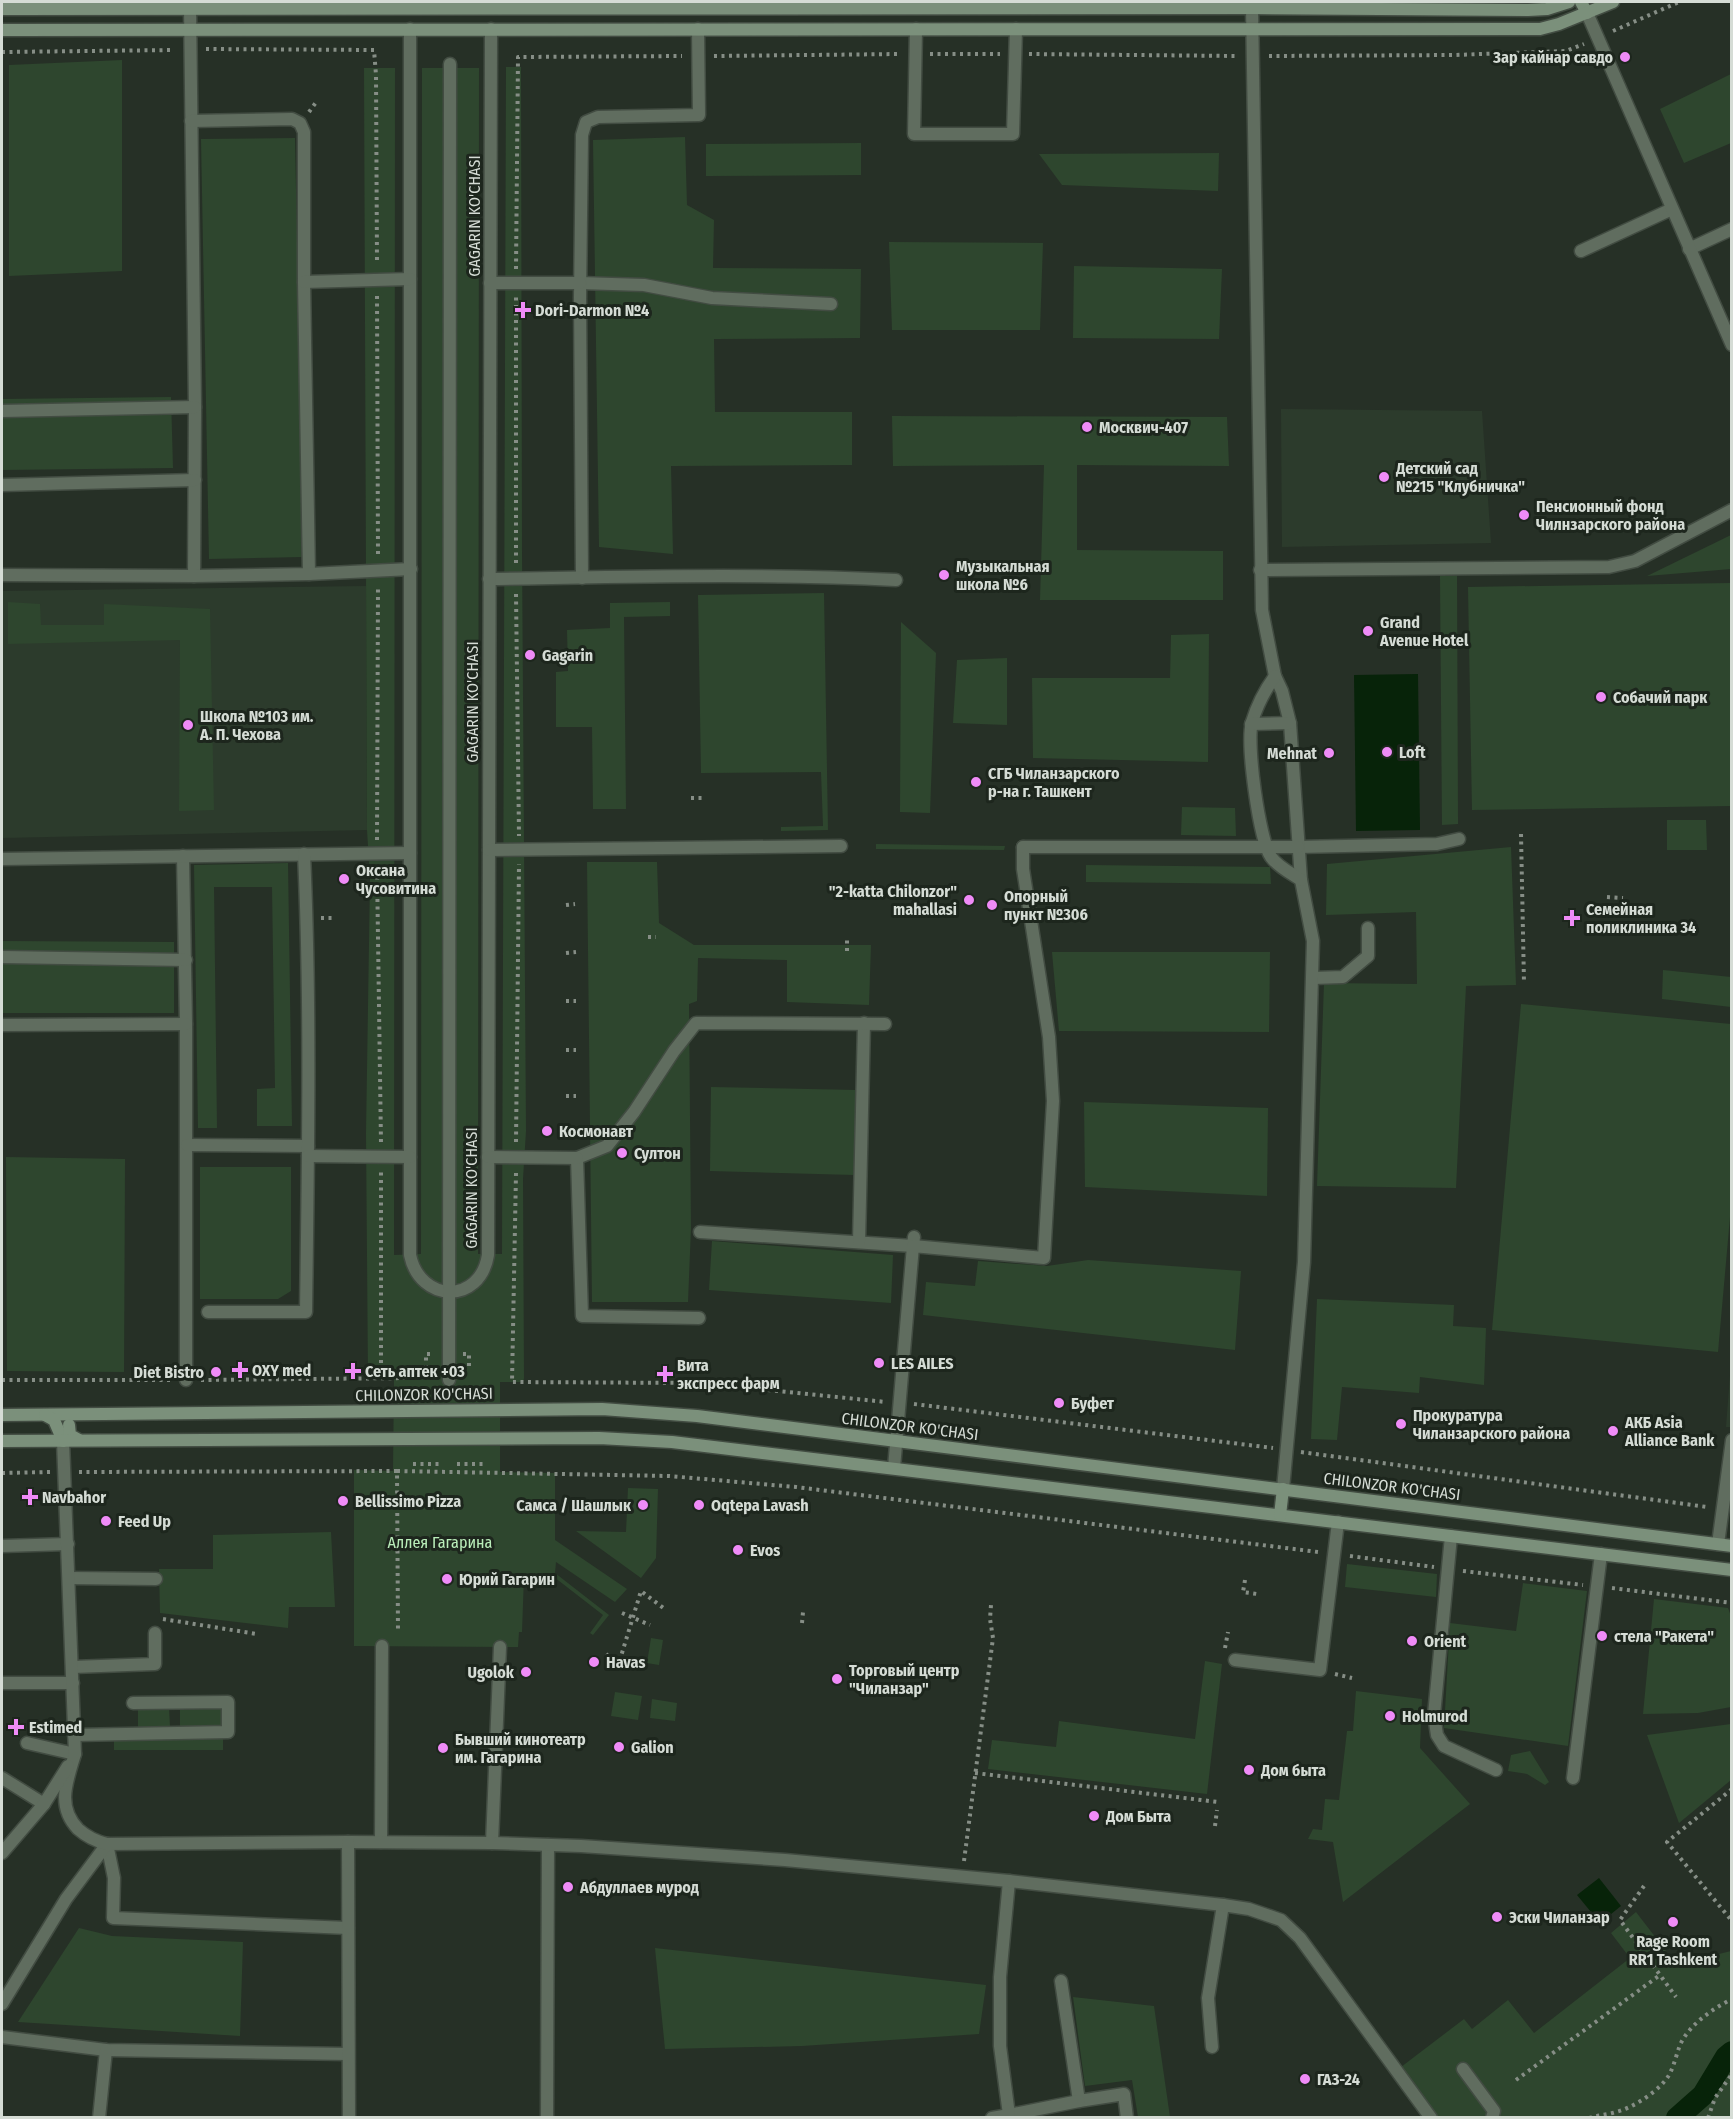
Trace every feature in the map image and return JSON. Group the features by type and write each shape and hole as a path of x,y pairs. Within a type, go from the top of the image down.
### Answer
{"main road":[{"path":"2,9 32,5 190,8 410,4 491,8 753,4 1140,5 1538,10 1569,2"},
{"path":"2,30 1540,28 1551,27 1584,7 1613,2"},
{"path":"410,4 410,29"},
{"name":"GAGARIN KO'CHASI","path":"491,8 491,29"},
{"name":"CHILONZOR KO'CHASI","path":"2,1415 602,1409 698,1416 1731,1546"},
{"path":"45,1415 62,1424 70,1435 80,1441"},
{"path":"47,1441 56,1435 62,1424 80,1415"},
{"path":"62,1424 63,1441"},
{"path":"2,1441 624,1439 697,1444 1731,1570"},
{"path":"1280,1515 1283,1489"}],"street":[{"path":"1584,7 1731,345"},
{"path":"190,8 195,407 194,576"},
{"path":"1252,8 1262,610 1275,676 1282,691 1290,723 1301,880 1313,941 1304,1262 1283,1489"},
{"path":"410,29 410,1157 412,1263 418,1276 428,1286 449,1292"},
{"name":"GAGARIN KO'CHASI","path":"449,1292 464,1289 476,1282 484,1271 486,1263 491,29"},
{"path":"582,578 580,283 582,135 586,123 598,117 699,115 698,29"},
{"path":"916,29 914,134 1013,134 1016,29"},
{"path":"449,1380 450,64"},
{"path":"191,121 292,118 300,123 304,132 309,574"},
{"path":"1581,251 1672,210"},
{"path":"1689,249 1731,229"},
{"path":"304,282 411,279"},
{"path":"490,283 644,285 712,298 831,304"},
{"path":"2,411 195,407"},
{"path":"2,485 195,480"},
{"path":"1260,570 1609,567 1635,561 1731,510"},
{"path":"2,575 194,576 411,569"},
{"path":"489,579 837,577 896,580"},
{"path":"1275,676 1265,691 1251,724 1251,759 1256,804 1270,856 1301,880"},
{"path":"1251,724 1290,723"},
{"path":"700,1232 859,1242 914,1241 1044,1258 1053,1101 1049,1037 1023,869 1023,847 1161,849 1298,847 1437,844 1459,839"},
{"path":"489,850 841,846"},
{"path":"2,859 410,853"},
{"path":"208,1312 306,1312 307,918 304,854"},
{"path":"183,856 186,960 186,1380"},
{"path":"1313,978 1342,977 1368,956 1368,928"},
{"path":"2,957 186,960"},
{"path":"488,1157 577,1158 607,1146 634,1112 674,1051 696,1023 885,1024"},
{"path":"859,1242 864,1023"},
{"path":"2,1025 186,1024"},
{"path":"187,1145 410,1157"},
{"path":"577,1158 582,1316 699,1318"},
{"path":"894,1468 914,1241"},
{"path":"1718,1544 1731,1440"},
{"path":"63,1441 75,1754 65,1797 66,1810 76,1827 86,1836 107,1844 381,1842 548,1845 785,1860 962,1876 1223,1905 1265,1914 1281,1920 1290,1928 1431,2118"},
{"path":"1234,1660 1320,1670 1338,1522"},
{"path":"1451,1536 1436,1689 1436,1730 1444,1746 1496,1770"},
{"path":"2,1546 68,1544"},
{"path":"1573,1778 1598,1587 1600,1554"},
{"path":"70,1578 156,1579"},
{"path":"73,1667 154,1664 155,1633"},
{"path":"381,1842 382,1646"},
{"path":"492,1843 500,1647"},
{"path":"2,1683 73,1683"},
{"path":"74,1735 228,1732 228,1702 133,1703"},
{"path":"27,1743 75,1754"},
{"path":"2,1853 44,1804 75,1754"},
{"path":"2,1778 44,1804 56,1804 66,1810"},
{"path":"348,1842 349,2118"},
{"path":"107,1844 114,1878 113,1918 348,1928"},
{"path":"2,2004 66,1899 107,1844"},
{"path":"547,2118 548,1845"},
{"path":"1009,1881 1000,1977 1000,2046 1010,2115"},
{"path":"1212,2047 1208,1998 1223,1905"},
{"path":"1061,1981 1079,2101"},
{"path":"2,2037 106,2050 348,2054"},
{"path":"99,2118 106,2050"},
{"path":"1463,2069 1494,2111 1492,2118"},
{"path":"992,2118 1124,2094 1127,2118"}],"path":[{"path":"374,50 376,75 377,854 381,1378"},
{"path":"1253,56 916,54 518,57 516,579 519,849 512,1382 698,1383 900,1403 1287,1450 1722,1509"},
{"path":"691,798 702,798"},
{"path":"1521,834 1524,983"},
{"path":"1606,897 1623,898"},
{"path":"566,905 575,904"},
{"path":"648,937 656,937"},
{"path":"847,951 848,939"},
{"path":"566,953 576,952"},
{"path":"566,1001 576,1001"},
{"path":"566,1050 576,1050"},
{"path":"566,1096 576,1096"},
{"path":"426,1368 426,1354 441,1354"},
{"path":"2,1380 411,1378"},
{"path":"413,1464 442,1464"},
{"path":"457,1464 483,1464"},
{"path":"397,1471 398,1632"},
{"path":"2,1473 397,1471 669,1476 772,1485 1731,1603"},
{"path":"1245,1580 1243,1592 1257,1594"},
{"path":"606,1654 618,1666 641,1591 666,1610"},
{"path":"962,1876 993,1638 990,1619 991,1605"},
{"path":"802,1623 803,1612"},
{"path":"622,1613 650,1625"},
{"path":"155,1617 257,1634"},
{"path":"1225,1649 1228,1632"},
{"path":"1340,1676 1352,1678"},
{"path":"975,1773 1218,1802"},
{"path":"1731,1789 1667,1842 1731,1921"},
{"path":"1215,1826 1217,1810"},
{"path":"1644,1886 1620,1920 1676,1997"},
{"path":"1516,2080 1660,1975"},
{"path":"1588,2118 1629,2108 1659,2087 1667,2078 1682,2041 1689,2031 1707,2014 1731,1999"},
{"path":"1708,2118 1715,2098 1731,2074"}],"shaded area":[{"name":"Детский сад №215 \"Клубничка\"","path":"1281,409 1482,411 1491,543 1282,547"},
{"name":"Школа №103 им. А. П. Чехова","path":"366,586 367,830 2,838 2,591"},
{"name":"Loft","path":"1418,674 1420,830 1356,831 1354,675"},
{"path":"1731,1362 1731,1427 1726,1427"},
{"path":"1599,1878 1621,1906 1600,1923 1577,1895"}],"green space":[{"path":"122,60 122,271 9,276 9,65"},
{"name":"Аллея Гагарина","path":"506,67 521,67 526,1131 523,1179 524,1378 523,1382 500,1382 500,1472 555,1473 555,1540 627,1589 615,1602 556,1562 555,1573 609,1615 593,1635 590,1633 603,1615 554,1577 524,1576 522,1632 519,1632 518,1647 354,1646 354,1470 393,1471 394,1378 368,1377 366,1134 370,879 367,830 364,68 395,68 394,1255 421,1254 422,68 479,68 478,1254 502,1254"},
{"path":"1731,74 1731,143 1684,163 1660,109"},
{"path":"685,137 687,205 714,220 713,268 861,269 860,338 714,339 715,412 852,412 852,465 671,466 673,554 599,547 593,140"},
{"path":"295,138 303,557 209,559 201,139"},
{"path":"861,143 861,175 706,176 706,144"},
{"path":"1219,153 1218,191 1062,185 1039,154"},
{"path":"889,242 1043,243 1040,330 892,330"},
{"path":"1074,266 1222,269 1219,339 1073,338"},
{"path":"171,397 173,468 2,470 2,399"},
{"path":"892,416 1227,417 1229,466 1077,465 1077,550 1223,551 1223,600 1040,600 1044,465 893,466"},
{"path":"1731,535 1731,569 1647,576"},
{"path":"1440,576 1457,576 1458,824 1442,825"},
{"name":"Собачий парк","path":"1731,583 1731,806 1472,810 1468,587"},
{"path":"824,593 828,830 781,831 781,827 823,826 821,772 701,773 698,595"},
{"path":"8,602 40,604 41,625 104,625 104,604 210,609 214,810 179,811 180,640 8,644"},
{"path":"670,602 670,616 624,617 626,809 593,809 592,727 556,727 556,672 568,671 567,630 610,628 610,603"},
{"path":"901,622 936,653 930,813 900,812"},
{"path":"1209,634 1208,762 1033,758 1032,678 1170,678 1171,635"},
{"path":"1007,658 1007,725 953,723 957,660"},
{"path":"1182,807 1235,808 1236,836 1181,835"},
{"path":"1667,820 1706,820 1707,850 1667,850"},
{"path":"876,844 1005,846 1004,850 876,849"},
{"path":"1511,847 1516,985 1466,986 1456,1188 1317,1186 1324,983 1417,984 1416,912 1326,915 1327,864"},
{"path":"587,862 657,862 659,923 694,945 871,945 869,1005 787,1002 787,960 698,958 697,1001 689,1004 691,1228 688,1302 592,1302"},
{"path":"288,863 292,1126 257,1126 257,1089 275,1088 272,887 214,887 217,1128 198,1128 194,865"},
{"path":"1086,865 1270,867 1271,884 1086,882"},
{"path":"2,941 174,942 174,1013 2,1013"},
{"path":"1052,952 1270,952 1269,1032 1059,1031"},
{"path":"1663,970 1731,977 1731,1007 1662,999"},
{"path":"1521,1004 1731,1024 1732,1195 1718,1352 1492,1330"},
{"path":"711,1087 856,1090 854,1175 710,1171"},
{"path":"1084,1102 1268,1108 1267,1196 1085,1187"},
{"path":"6,1157 125,1159 124,1372 7,1371"},
{"path":"200,1167 291,1167 291,1291 278,1299 200,1299"},
{"path":"712,1241 893,1255 891,1303 709,1290"},
{"path":"1088,1260 1241,1271 1235,1350 923,1315 926,1282 975,1286 978,1261 1047,1266"},
{"path":"1317,1299 1454,1305 1453,1326 1486,1328 1484,1385 1420,1377 1419,1393 1342,1387 1337,1440 1311,1439"},
{"path":"628,1488 658,1489 656,1558 641,1578 576,1531 626,1532"},
{"path":"331,1532 335,1607 289,1607 288,1628 160,1613 159,1569 213,1569 213,1535"},
{"path":"1347,1564 1437,1574 1436,1597 1345,1587"},
{"path":"1523,1583 1587,1591 1568,1746 1444,1728 1450,1623 1516,1631"},
{"path":"1654,1599 1728,1608 1732,1619 1731,1707 1698,1713 1643,1714"},
{"path":"651,1638 663,1640 659,1665 647,1663"},
{"path":"1205,1661 1222,1664 1207,1794 988,1769 992,1740 1056,1747 1059,1721 1195,1739"},
{"path":"1356,1691 1422,1699 1420,1748 1470,1804 1343,1902 1333,1842 1308,1839 1313,1829 1322,1830 1325,1799 1339,1800 1347,1731 1353,1731"},
{"path":"615,1692 642,1696 638,1720 611,1716"},
{"path":"652,1699 677,1703 675,1721 650,1718"},
{"path":"138,1707 169,1707 170,1727 138,1727"},
{"path":"180,1707 222,1707 222,1727 180,1727"},
{"path":"1731,1724 1731,1780 1679,1823 1647,1735"},
{"path":"114,1736 223,1737 223,1750 114,1750"},
{"path":"1530,1751 1549,1782 1545,1785 1527,1774 1508,1771 1511,1755"},
{"path":"1636,1912 1673,1960 1731,1951 1731,2117 1438,2117 1401,2067 1464,2019 1472,2029 1508,2000 1534,2033 1630,1958 1611,1933"},
{"path":"79,1928 112,1936 243,1942 240,2036 18,2022"},
{"path":"655,1948 986,1985 979,2034 802,2046 665,2049"},
{"path":"1073,1997 1154,2006 1170,2117 1138,2117 1132,2080 1085,2086"}],"waterway":[{"path":"1677,2118 1703,2095 1726,2057 1732,2052"}],"place":[{"name":"Зар кайнар савдо","path":"1625,57"},
{"name":"Dori-Darmon №4","path":"523,310"},
{"name":"Москвич-407","path":"1087,427"},
{"name":"Детский сад №215 \"Клубничка\"","path":"1384,477"},
{"name":"Пенсионный фонд Чилнзарского района","path":"1524,515"},
{"name":"Mузыкальная школа №6","path":"944,575"},
{"name":"Grand Avenue Hotel","path":"1368,631"},
{"name":"Gagarin","path":"530,655"},
{"name":"Собачий парк","path":"1601,697"},
{"name":"Школа №103 им. А. П. Чехова","path":"188,725"},
{"name":"Loft","path":"1387,752"},
{"name":"Mehnat","path":"1329,753"},
{"name":"СГБ Чиланзарского р-на г. Ташкент","path":"976,782"},
{"name":"Оксана Чусовитина","path":"344,879"},
{"name":"\"2-katta Chilonzor\" mahallasi","path":"969,900"},
{"name":"Опорный пункт №306","path":"992,905"},
{"name":"Семейная поликлиника 34","path":"1572,918"},
{"name":"Космонавт","path":"547,1131"},
{"name":"Султон","path":"622,1153"},
{"name":"LES AILES","path":"879,1363"},
{"name":"OXY med","path":"240,1370"},
{"name":"Сеть аптек +03","path":"353,1371"},
{"name":"Diet Bistro","path":"216,1372"},
{"name":"Вита экспресс фарм","path":"665,1374"},
{"name":"Буфет","path":"1059,1403"},
{"name":"Прокуратура Чиланзарского района","path":"1401,1424"},
{"name":"АКБ Asia Alliance Bank","path":"1613,1431"},
{"name":"Navbahor","path":"30,1497"},
{"name":"Bellissimo Pizza","path":"343,1501"},
{"name":"Самса / Шашлык","path":"643,1505"},
{"name":"Oqtepa Lavash","path":"699,1505"},
{"name":"Feed Up","path":"106,1521"},
{"name":"Evos","path":"738,1550"},
{"name":"Юрий Гагарин","path":"447,1579"},
{"name":"стела \"Ракета\"","path":"1602,1636"},
{"name":"Orient","path":"1412,1641"},
{"name":"Havas","path":"594,1662"},
{"name":"Ugolok","path":"526,1672"},
{"name":"Торговый центр \"Чиланзар\"","path":"837,1679"},
{"name":"Holmurod","path":"1390,1716"},
{"name":"Estimed","path":"16,1727"},
{"name":"Galion","path":"619,1747"},
{"name":"Бывший кинотеатр им. Гагарина","path":"443,1748"},
{"name":"Дом быта","path":"1249,1770"},
{"name":"Дом Быта","path":"1094,1816"},
{"name":"Абдуллаев мурод","path":"568,1887"},
{"name":"Эски Чиланзар","path":"1497,1917"},
{"name":"Rage Room RR1 Tashkent","path":"1673,1922"},
{"name":"ГАЗ-24","path":"1305,2079"}]}
